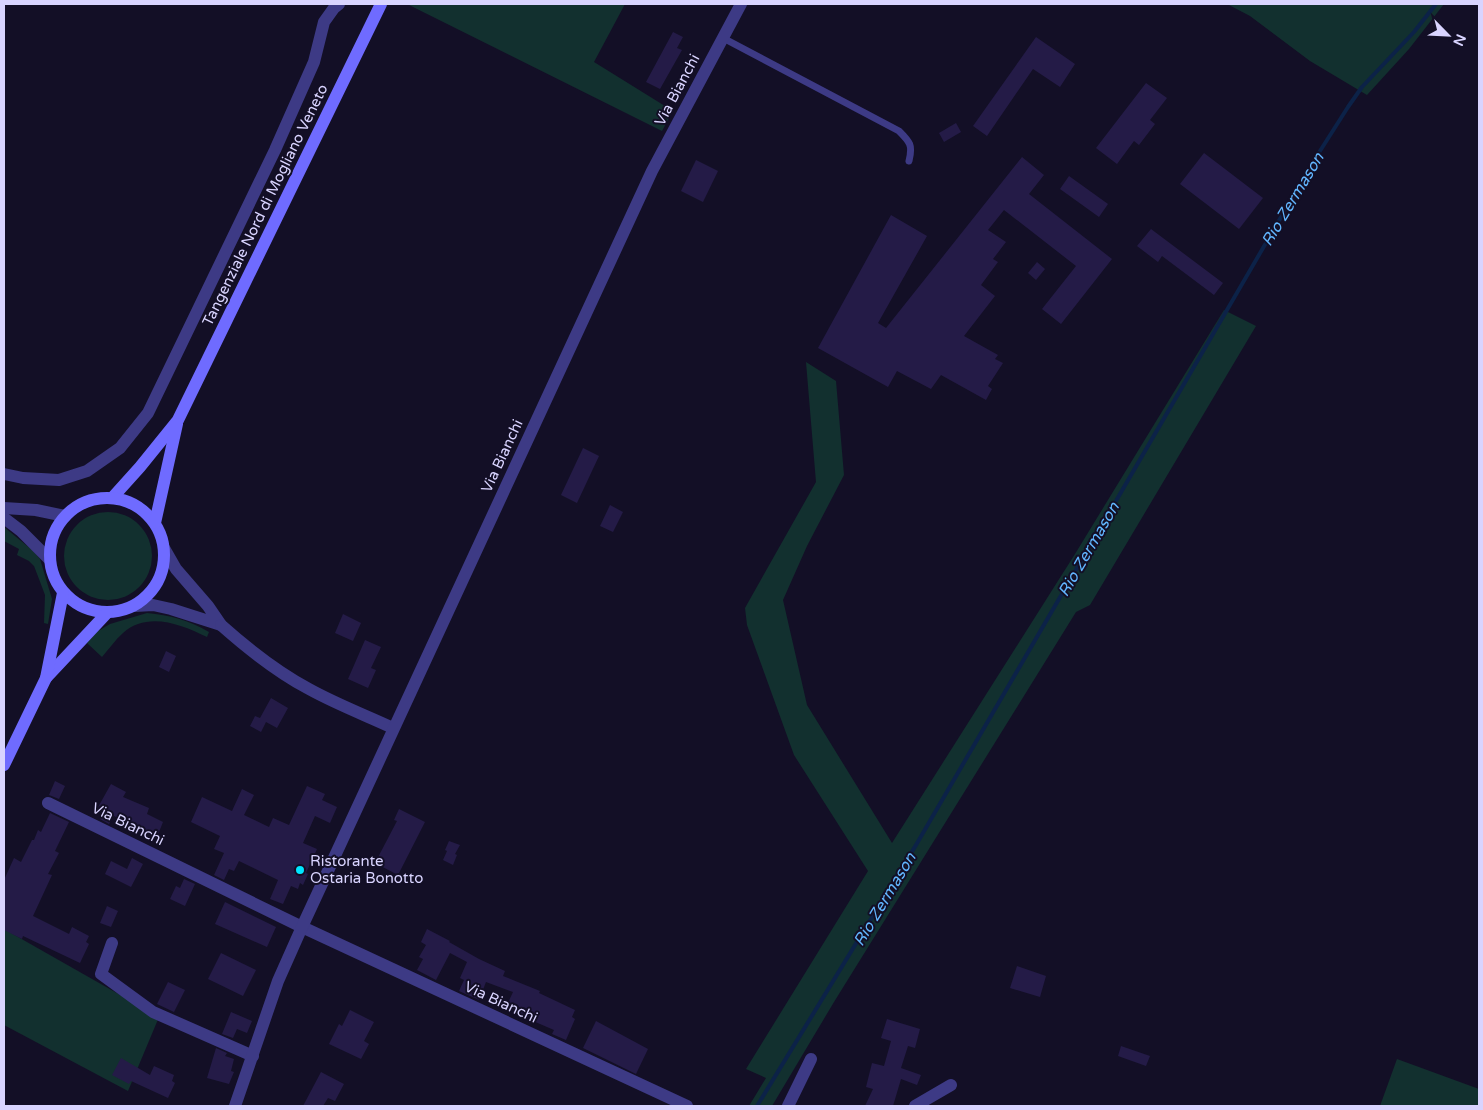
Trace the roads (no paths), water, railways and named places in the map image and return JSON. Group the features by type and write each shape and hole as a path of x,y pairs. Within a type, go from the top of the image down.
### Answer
{"main road":[{"name":"Tangenziale Nord di Mogliano Veneto","path":"178,420 381,4"},
{"path":"113,497 178,420"},
{"path":"155,523 178,420"},
{"path":"113,497 131,502 145,511 155,523 161,535 164,548 164,562 158,581 146,598 134,606 121,611 107,613 83,608 63,593 54,577 50,559 51,543 56,528 65,516 80,504 97,498 113,497"},
{"path":"4,765 46,678 63,593"},
{"path":"46,678 107,613"}],"street":[{"path":"4,474 23,478 59,480 87,471 120,448 148,413 276,150 314,62 324,22 339,4"},
{"name":"Via Bianchi","path":"236,1106 278,981 302,926 652,170 741,4"},
{"path":"4,508 36,510 65,516"},
{"path":"4,518 21,530 50,559"},
{"path":"164,548 176,569 208,606 221,625 236,638 286,676 310,690 393,728"},
{"path":"134,606 153,605 221,625"},
{"name":"Via Bianchi","path":"48,803 302,926 687,1106"},
{"path":"112,943 101,974 153,1012 253,1056"},
{"path":"792,1105 811,1059"},
{"path":"915,1106 951,1085"}],"lane":[{"path":"723,38 899,131 908,140 912,150 909,160"}],"waterway":[{"name":"Rio Zermason","path":"757,1106 916,845 1313,162 1362,87 1414,32 1436,4"}],"place":[{"name":"Ristorante Ostaria Bonotto","path":"300,870"}]}
